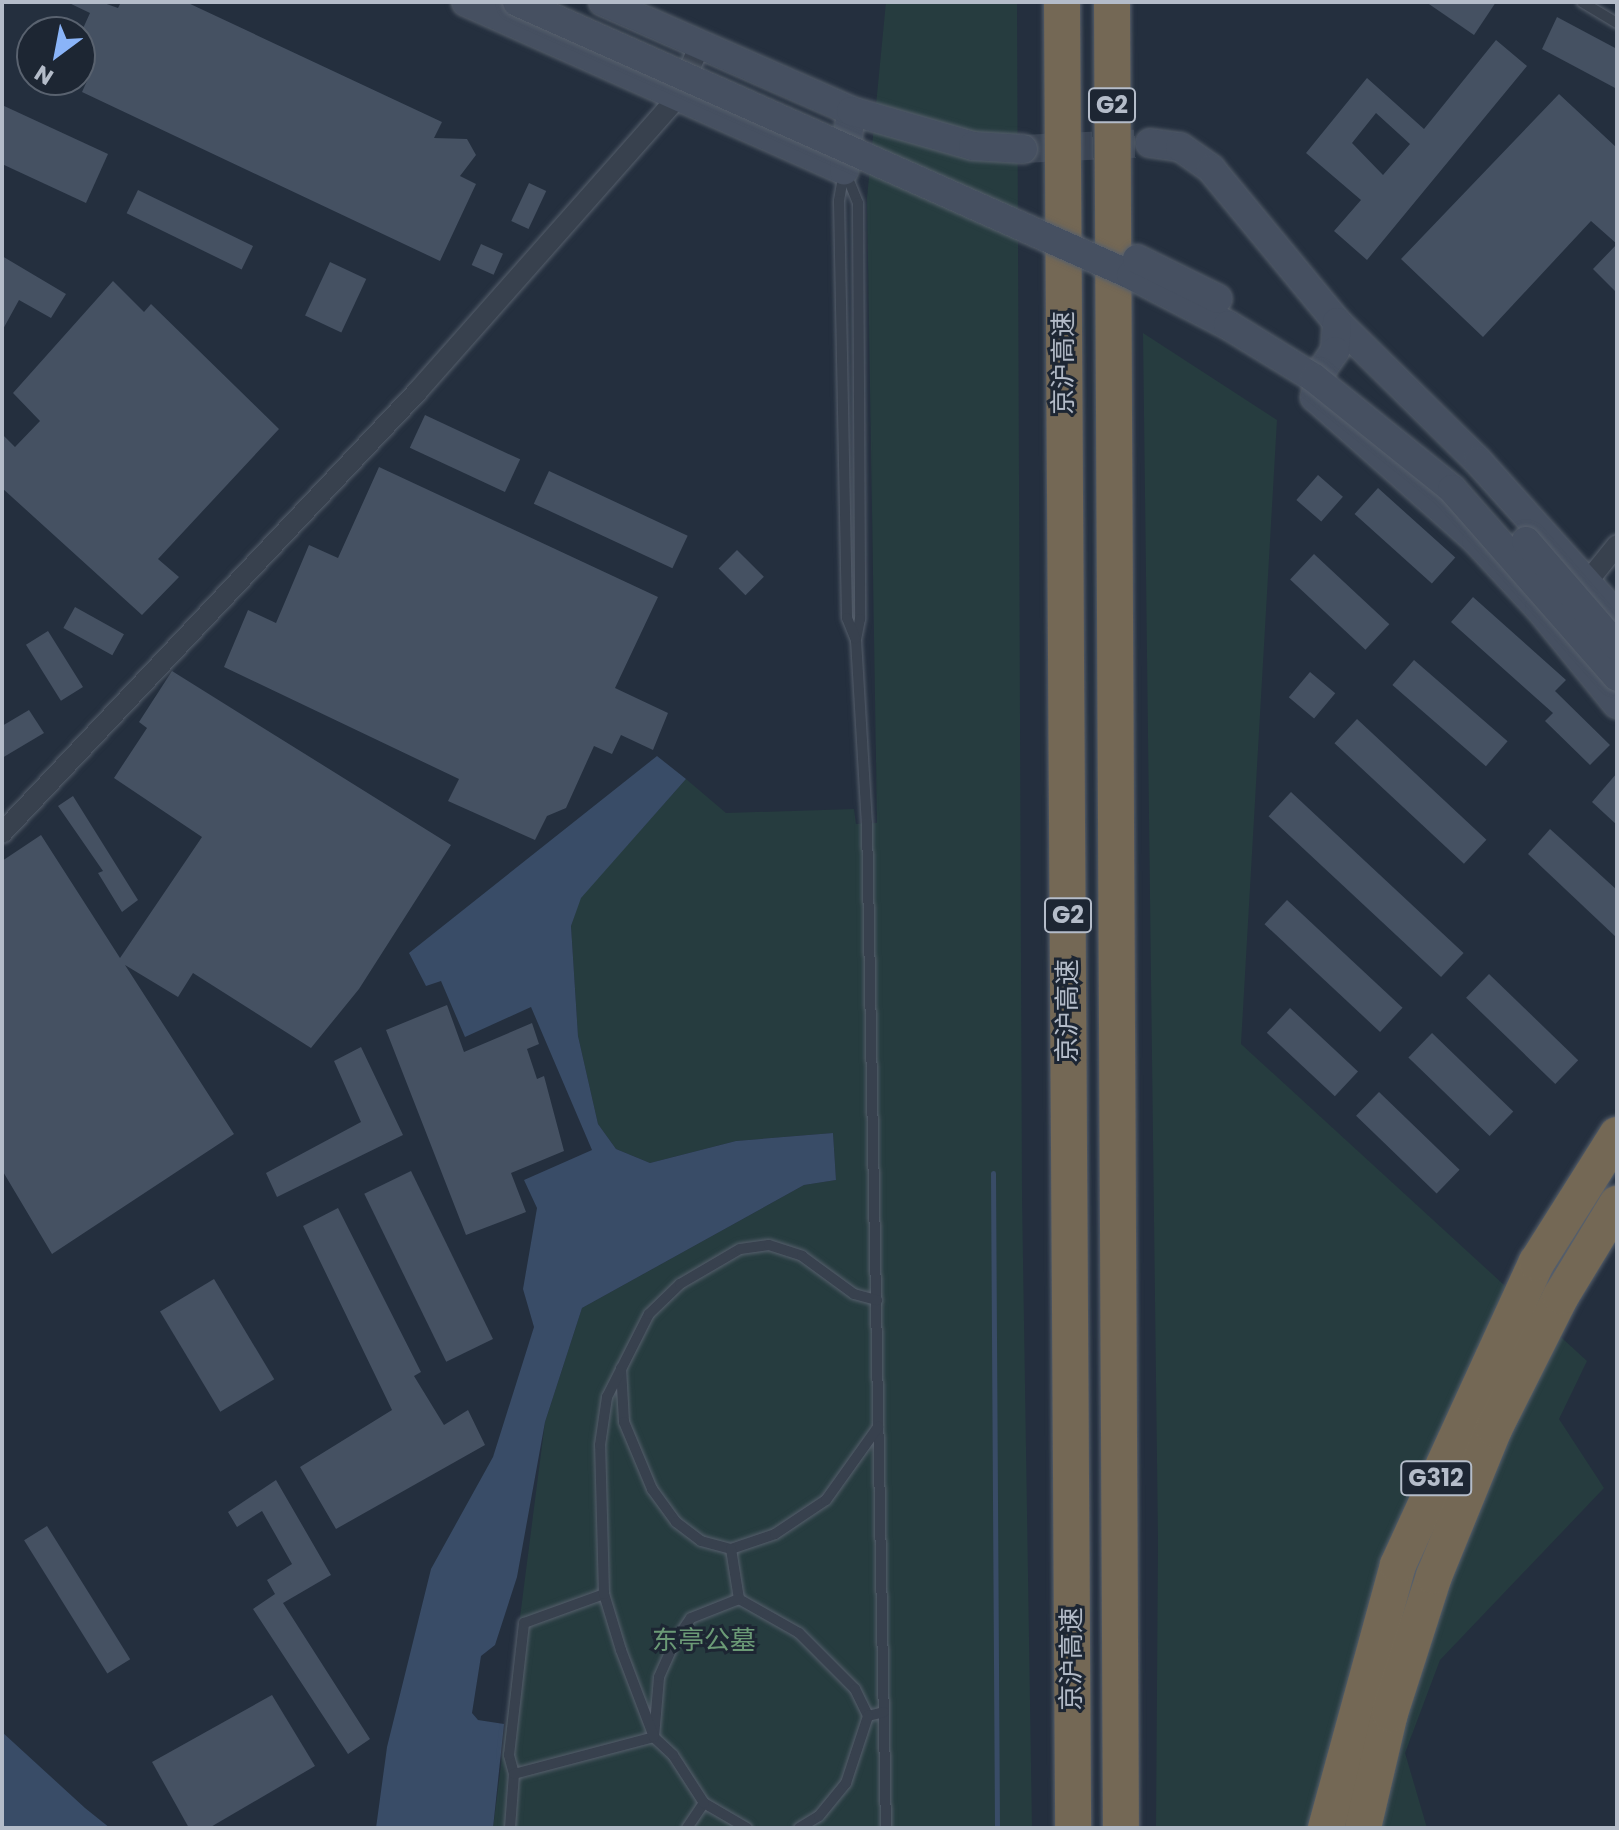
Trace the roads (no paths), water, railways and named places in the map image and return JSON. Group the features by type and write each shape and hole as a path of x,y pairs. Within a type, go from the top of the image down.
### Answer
{"highway":[{"name":"京沪高速","path":"1062,2 1073,1828"},
{"name":"京沪高速","path":"1112,2 1121,1828"},
{"name":"G312","path":"1326,1828 1398,1565 1537,1262 1611,1144"},
{"name":"G312","path":"1363,1828 1390,1713 1425,1607 1482,1459 1561,1296 1617,1204"}],"main road":[{"path":"466,2 676,99 844,170 851,111"},
{"path":"517,2 1131,275 1228,325 1314,378 1452,489 1617,677"},
{"path":"564,2 1179,277 1292,341 1399,418 1484,498 1617,646"},
{"path":"603,2 699,47 851,111 947,141 1023,149"},
{"path":"1150,143 1180,147 1211,169 1337,322 1478,461 1617,616"},
{"path":"1337,322 1335,351 1321,371 1315,397 1476,540 1617,704"}],"street":[{"path":"2,833 417,392 676,99 699,47"},
{"path":"1588,581 1617,545"}],"lane":[{"path":"1582,2 1617,23"},
{"path":"844,170 839,201 847,618 856,640"},
{"path":"844,170 858,203 860,619 856,640 867,823 886,1828"},
{"path":"747,1828 704,1803 673,1755 654,1737 604,1594 600,1445 607,1397 649,1314 680,1284 740,1249 769,1245 802,1256 854,1294 877,1300"},
{"path":"620,1366 624,1422 652,1489 676,1522 701,1541 731,1549 775,1534 826,1500 879,1425"},
{"path":"731,1549 739,1599"},
{"path":"510,1828 514,1774 509,1755 524,1623 604,1594"},
{"path":"739,1599 799,1633 855,1689 868,1716 846,1783 819,1816 799,1828"},
{"path":"654,1737 659,1677 674,1643 691,1618 739,1599"},
{"path":"868,1716 884,1712"},
{"path":"514,1774 654,1737"},
{"path":"687,1828 704,1803"}],"water":[{"path":"657,756 686,779 581,898 571,926 578,1036 598,1124 616,1149 650,1163 736,1141 833,1133 836,1180 804,1185 582,1308 545,1422 517,1577 495,1645 481,1656 472,1713 478,1720 504,1724 493,1828 376,1828 387,1747 431,1569 493,1457 534,1327 523,1289 537,1208 524,1180 592,1150 531,1007 465,1037 441,981 426,986 409,953"},
{"path":"2,1732 85,1808 110,1828 2,1828"}],"waterway":[{"path":"993,1173 997,1828"}],"tunnel":[{"path":"1023,149 1150,143"}],"park label":[{"name":"东亭公墓","path":"704,1641"}]}
